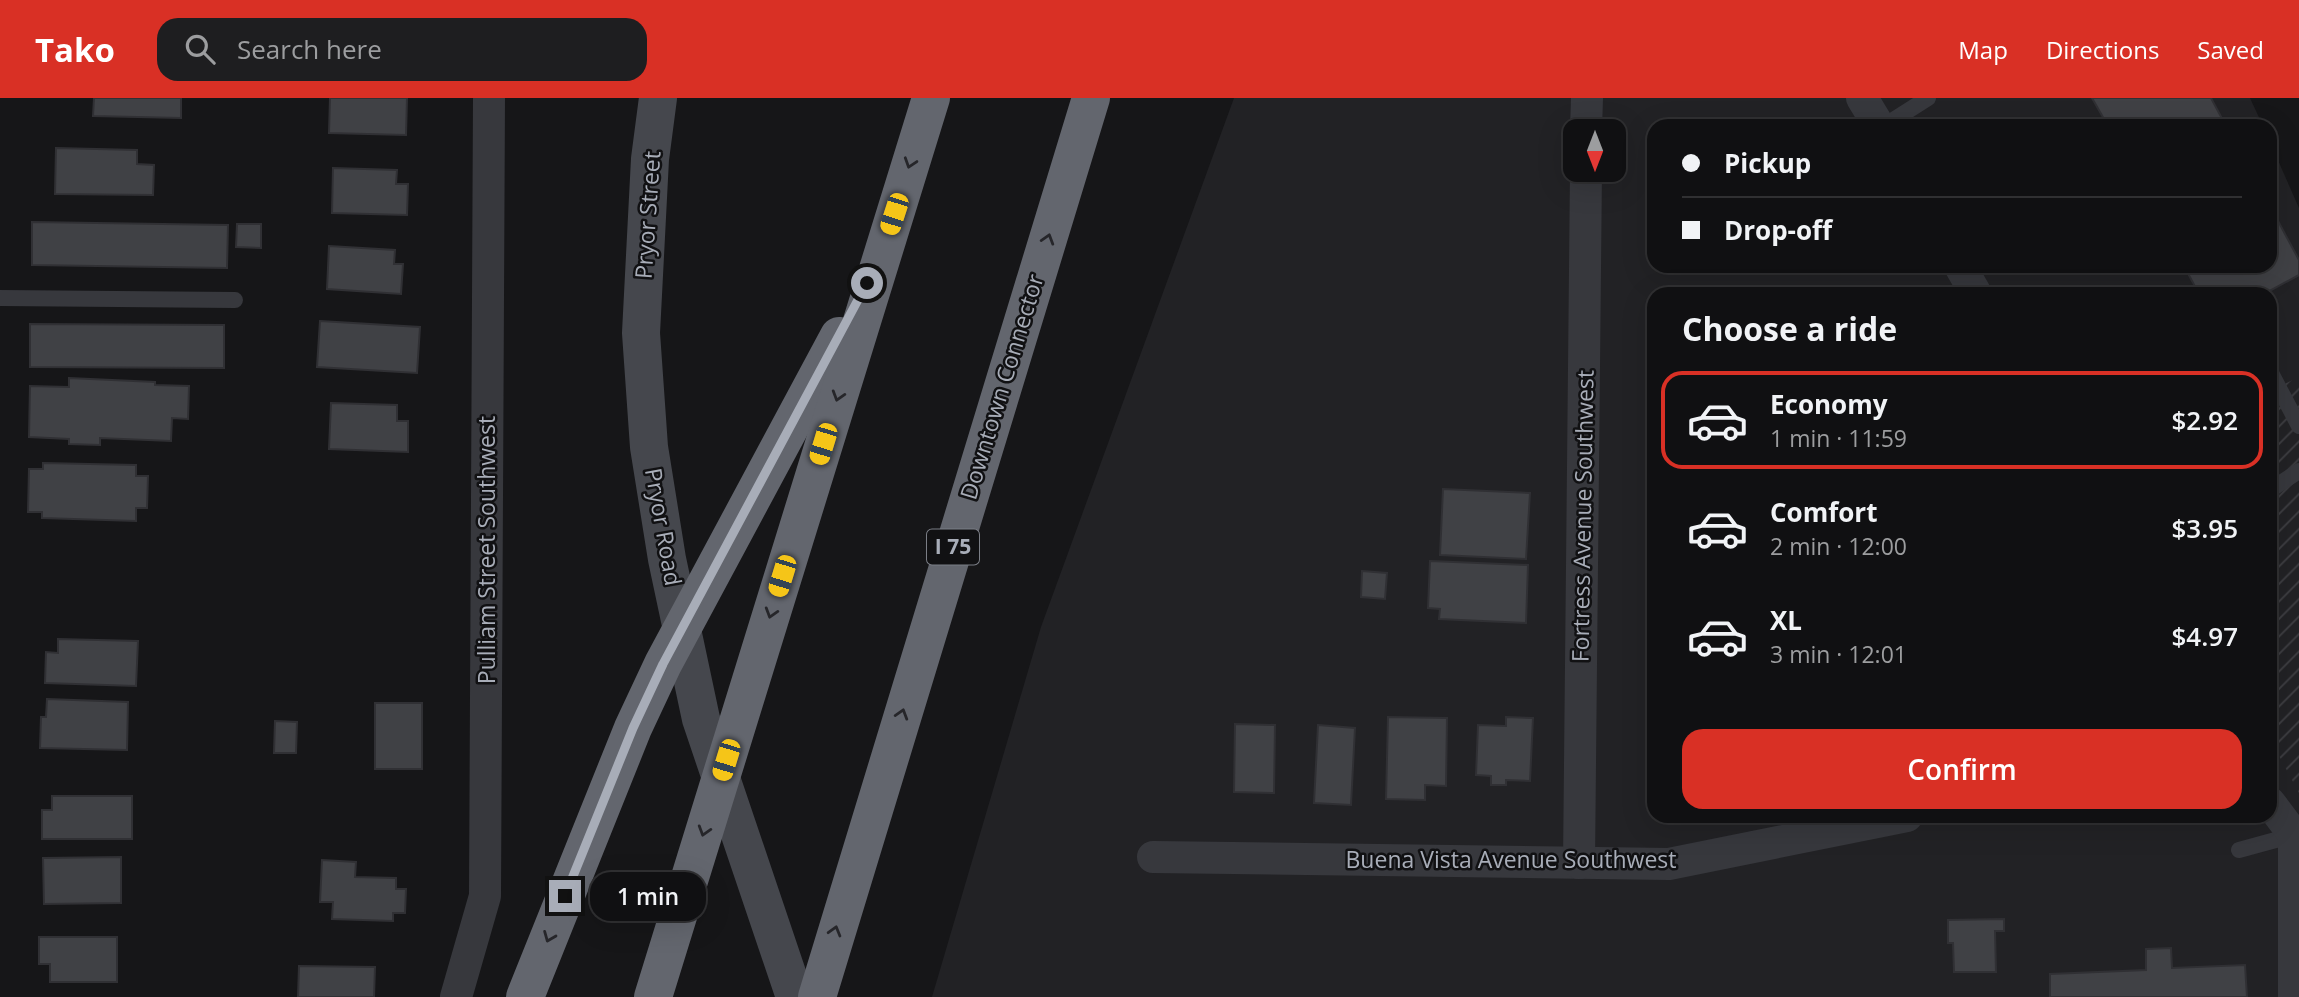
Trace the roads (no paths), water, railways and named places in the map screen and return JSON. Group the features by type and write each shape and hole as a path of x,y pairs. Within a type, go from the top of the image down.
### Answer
{"highway":[{"path":"653,997 931,98"},
{"name":"Downtown Connector","path":"817,997 1091,98"},
{"path":"525,997 633,728 663,664 879,260"}],"main road":[{"name":"Pryor Street","path":"641,333 650,159 658,98"},
{"name":"Pryor Road","path":"641,333 649,447 667,559 701,719 794,997"}],"street":[{"name":"Pulliam Street Southwest","path":"456,997 485,896 489,98"},
{"path":"1586,119 1587,98"},
{"path":"1862,98 1876,119"},
{"name":"Fortress Avenue Southwest","path":"1579,863 1586,182"},
{"path":"2277,812 2294,835 2294,997"},
{"name":"Buena Vista Avenue Southwest","path":"1153,857 1669,864 1872,823"}],"lane":[{"path":"1892,119 1927,98"},
{"path":"0,298 236,300"},
{"path":"2277,384 2299,426"},
{"path":"2277,485 2299,471"},
{"path":"2239,850 2294,835"}]}
